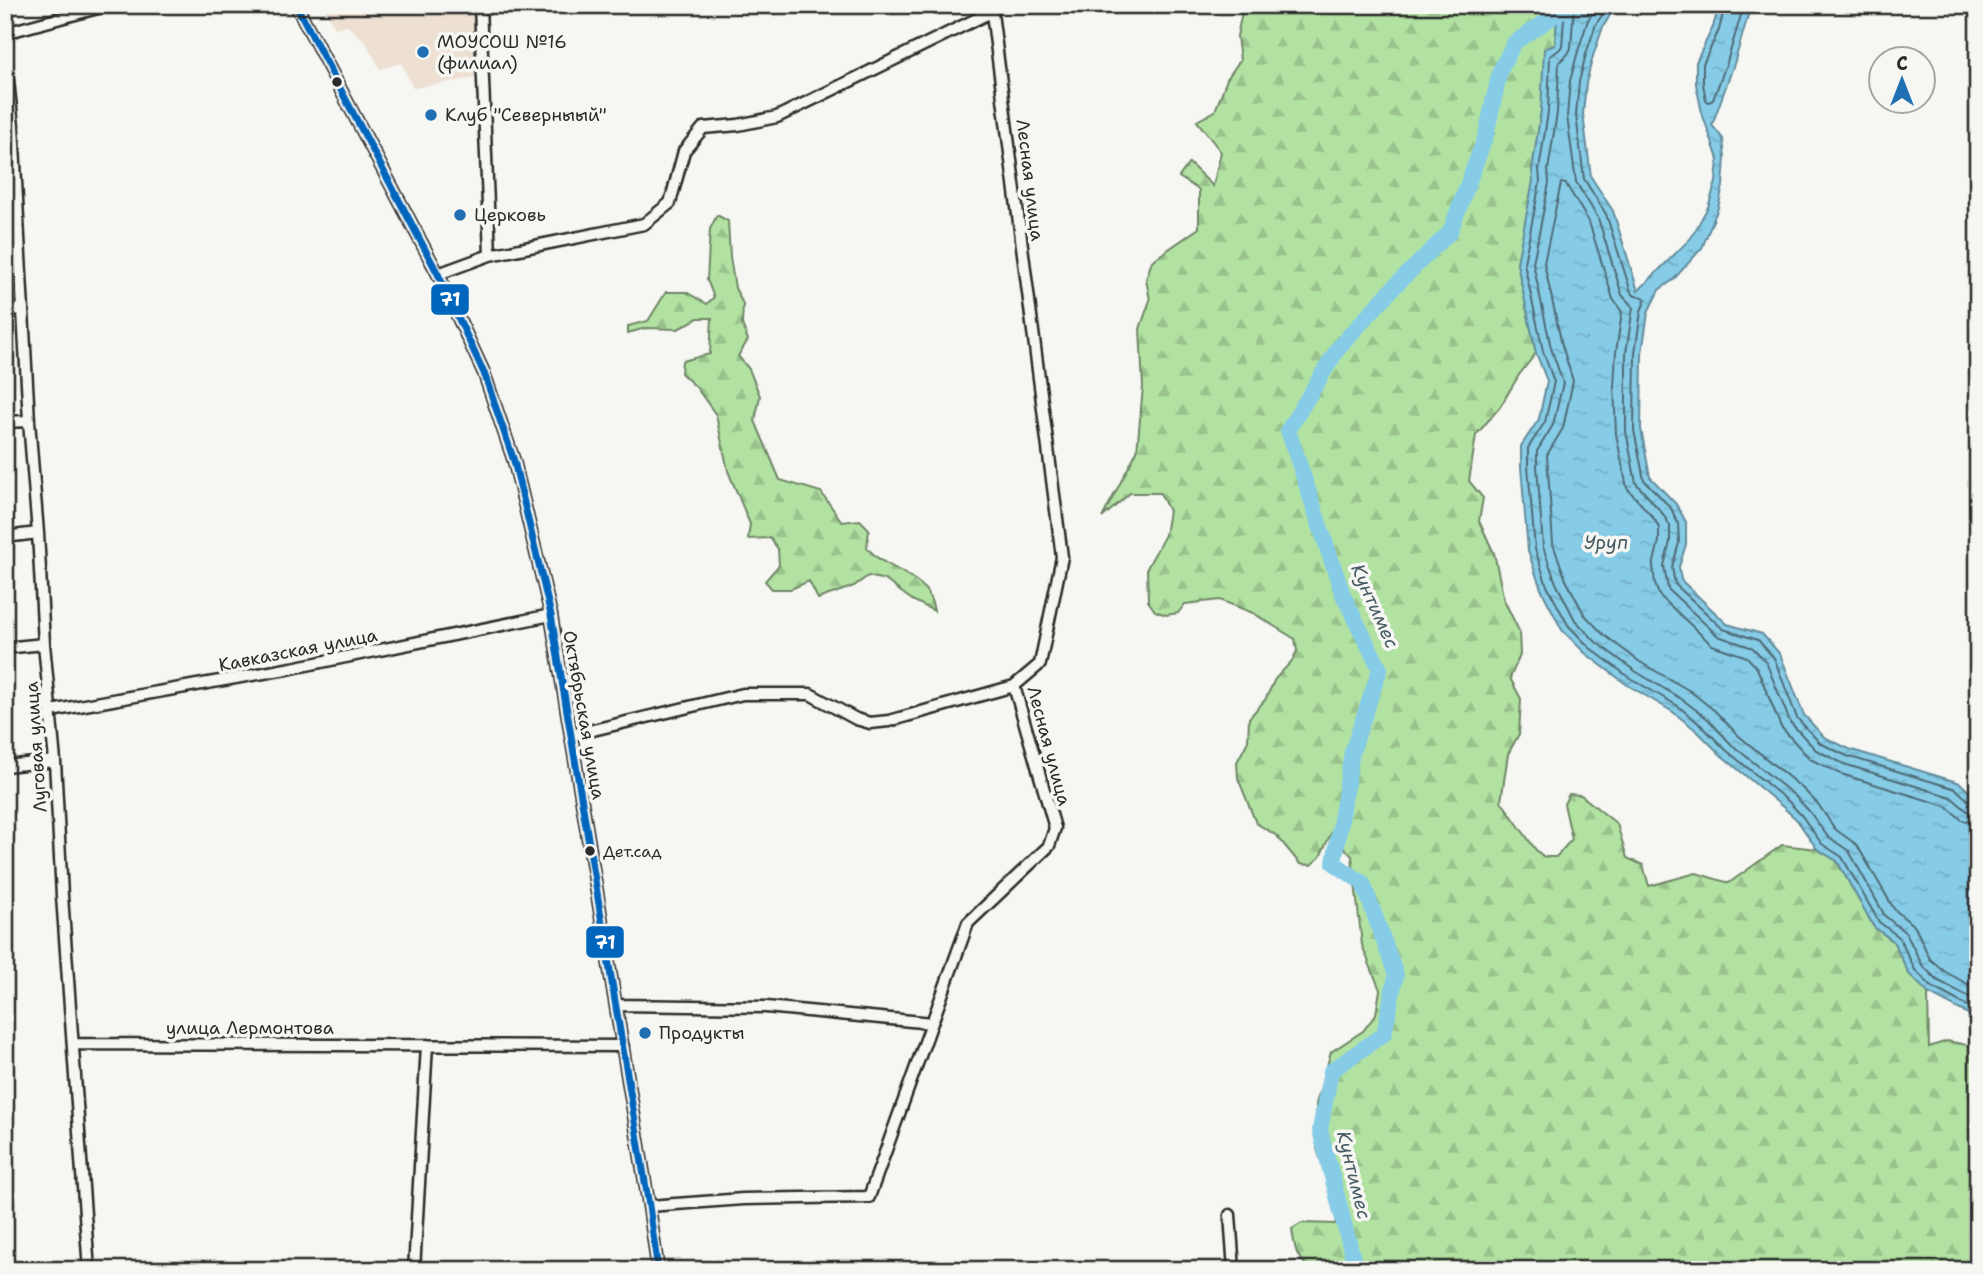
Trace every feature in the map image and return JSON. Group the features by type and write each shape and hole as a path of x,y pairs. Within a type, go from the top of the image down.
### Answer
{"street":[{"path":"5,33 109,5"},
{"name":"Октябрьская улица","path":"296,5 438,274 484,373 509,448 551,615 658,1270"},
{"path":"480,5 491,255"},
{"path":"438,274 491,255 644,224 670,202 684,151 703,128 738,125 777,117 992,8"},
{"name":"Лесная улица","path":"649,1206 743,1199 869,1197 968,923 1049,846 1055,828 1014,686 1040,664 1062,557 992,8"},
{"name":"Луговая улица","path":"5,54 13,126 11,190 19,218 29,421 89,1270"},
{"path":"5,310 22,309"},
{"path":"5,422 29,421"},
{"path":"5,537 38,533"},
{"name":"Кавказская улица","path":"51,711 292,668 551,615"},
{"path":"5,648 44,644"},
{"path":"572,735 743,694 810,694 856,719 870,723 889,721 1014,686"},
{"path":"5,766 55,761"},
{"path":"616,1005 766,1007 932,1023"},
{"name":"улица Лермонтова","path":"73,1045 623,1046"},
{"path":"414,1270 427,1045"},
{"path":"1230,1215 1234,1270"}],"shaded area":[{"name":"МОУСОШ №16 (филиал)","path":"323,5 474,5 475,78 413,88 401,63 380,69 365,41 346,25 335,28"}],"green space":[{"path":"1202,5 1560,5 1532,170 1534,181 1517,263 1536,353 1500,407 1476,435 1469,481 1483,498 1479,521 1494,553 1504,600 1519,631 1520,655 1510,678 1521,699 1519,734 1508,754 1501,801 1536,850 1544,857 1556,857 1572,839 1564,804 1569,794 1581,795 1617,824 1627,858 1643,865 1649,886 1696,873 1729,883 1782,845 1817,849 1837,861 1874,927 1893,941 1928,993 1929,1047 1947,1041 1972,1046 1978,1050 1978,1270 1313,1270 1299,1257 1292,1229 1302,1223 1335,1224 1338,1213 1317,1149 1316,1104 1331,1052 1363,1031 1376,1014 1380,990 1362,945 1352,856 1331,833 1320,857 1311,865 1300,864 1277,836 1256,823 1238,778 1237,762 1248,741 1249,718 1265,700 1275,679 1292,661 1297,651 1295,639 1253,613 1220,600 1185,604 1178,613 1166,615 1155,611 1148,601 1147,568 1165,535 1169,511 1160,493 1130,493 1102,518 1137,451 1143,387 1140,329 1150,300 1146,279 1152,261 1199,228 1199,190 1179,177 1189,163 1213,186 1221,152 1197,121 1215,111 1227,79 1240,60 1237,36 1242,12 1232,6 1209,12"},
{"path":"717,215 728,221 735,288 743,304 742,324 748,340 738,356 749,369 760,396 755,421 780,480 821,492 842,522 860,520 869,529 867,548 880,559 916,580 927,593 934,611 912,600 885,580 868,576 854,586 818,599 809,581 791,589 772,589 765,581 779,565 778,549 770,538 748,539 750,524 728,471 716,415 696,387 681,373 682,361 710,354 712,318 698,318 678,329 646,328 628,333 628,326 648,321 666,292 686,292 707,304 714,297 707,280 710,229"}],"water":[{"name":"Уруп","path":"1560,5 1616,5 1603,27 1593,56 1586,83 1583,114 1591,177 1613,211 1638,291 1691,238 1708,207 1716,182 1718,159 1702,113 1696,84 1696,62 1713,27 1719,5 1751,5 1712,125 1723,139 1725,158 1718,208 1702,248 1673,280 1659,290 1648,312 1642,353 1641,429 1650,477 1676,504 1686,522 1686,544 1679,567 1681,580 1727,624 1762,634 1780,654 1804,715 1824,737 1849,749 1960,783 1977,799 1978,1025 1970,1015 1928,993 1909,974 1893,941 1874,927 1837,861 1817,849 1797,820 1673,712 1626,684 1585,653 1562,630 1541,589 1528,551 1521,446 1539,419 1547,381 1536,353 1517,263 1533,181 1532,170 1541,111 1544,49 1555,45"}],"waterway":[{"name":"Кунтимес","path":"1356,1270 1320,1130 1331,1071 1384,1034 1396,975 1363,883 1334,863 1352,752 1380,669 1343,595 1288,430 1339,347 1450,232 1486,135 1500,71 1514,43 1570,5"}],"transit line":[{"name":"71","path":"296,5 438,274 484,373 514,461 551,615 658,1270"}],"place":[{"name":"МОУСОШ №16 (филиал)","path":"423,52"},
{"name":"Клуб \"Северныый\"","path":"431,115"},
{"name":"Церковь","path":"460,215"},
{"name":"Дет.сад","path":"590,851"},
{"name":"Продукты","path":"645,1033"}]}
